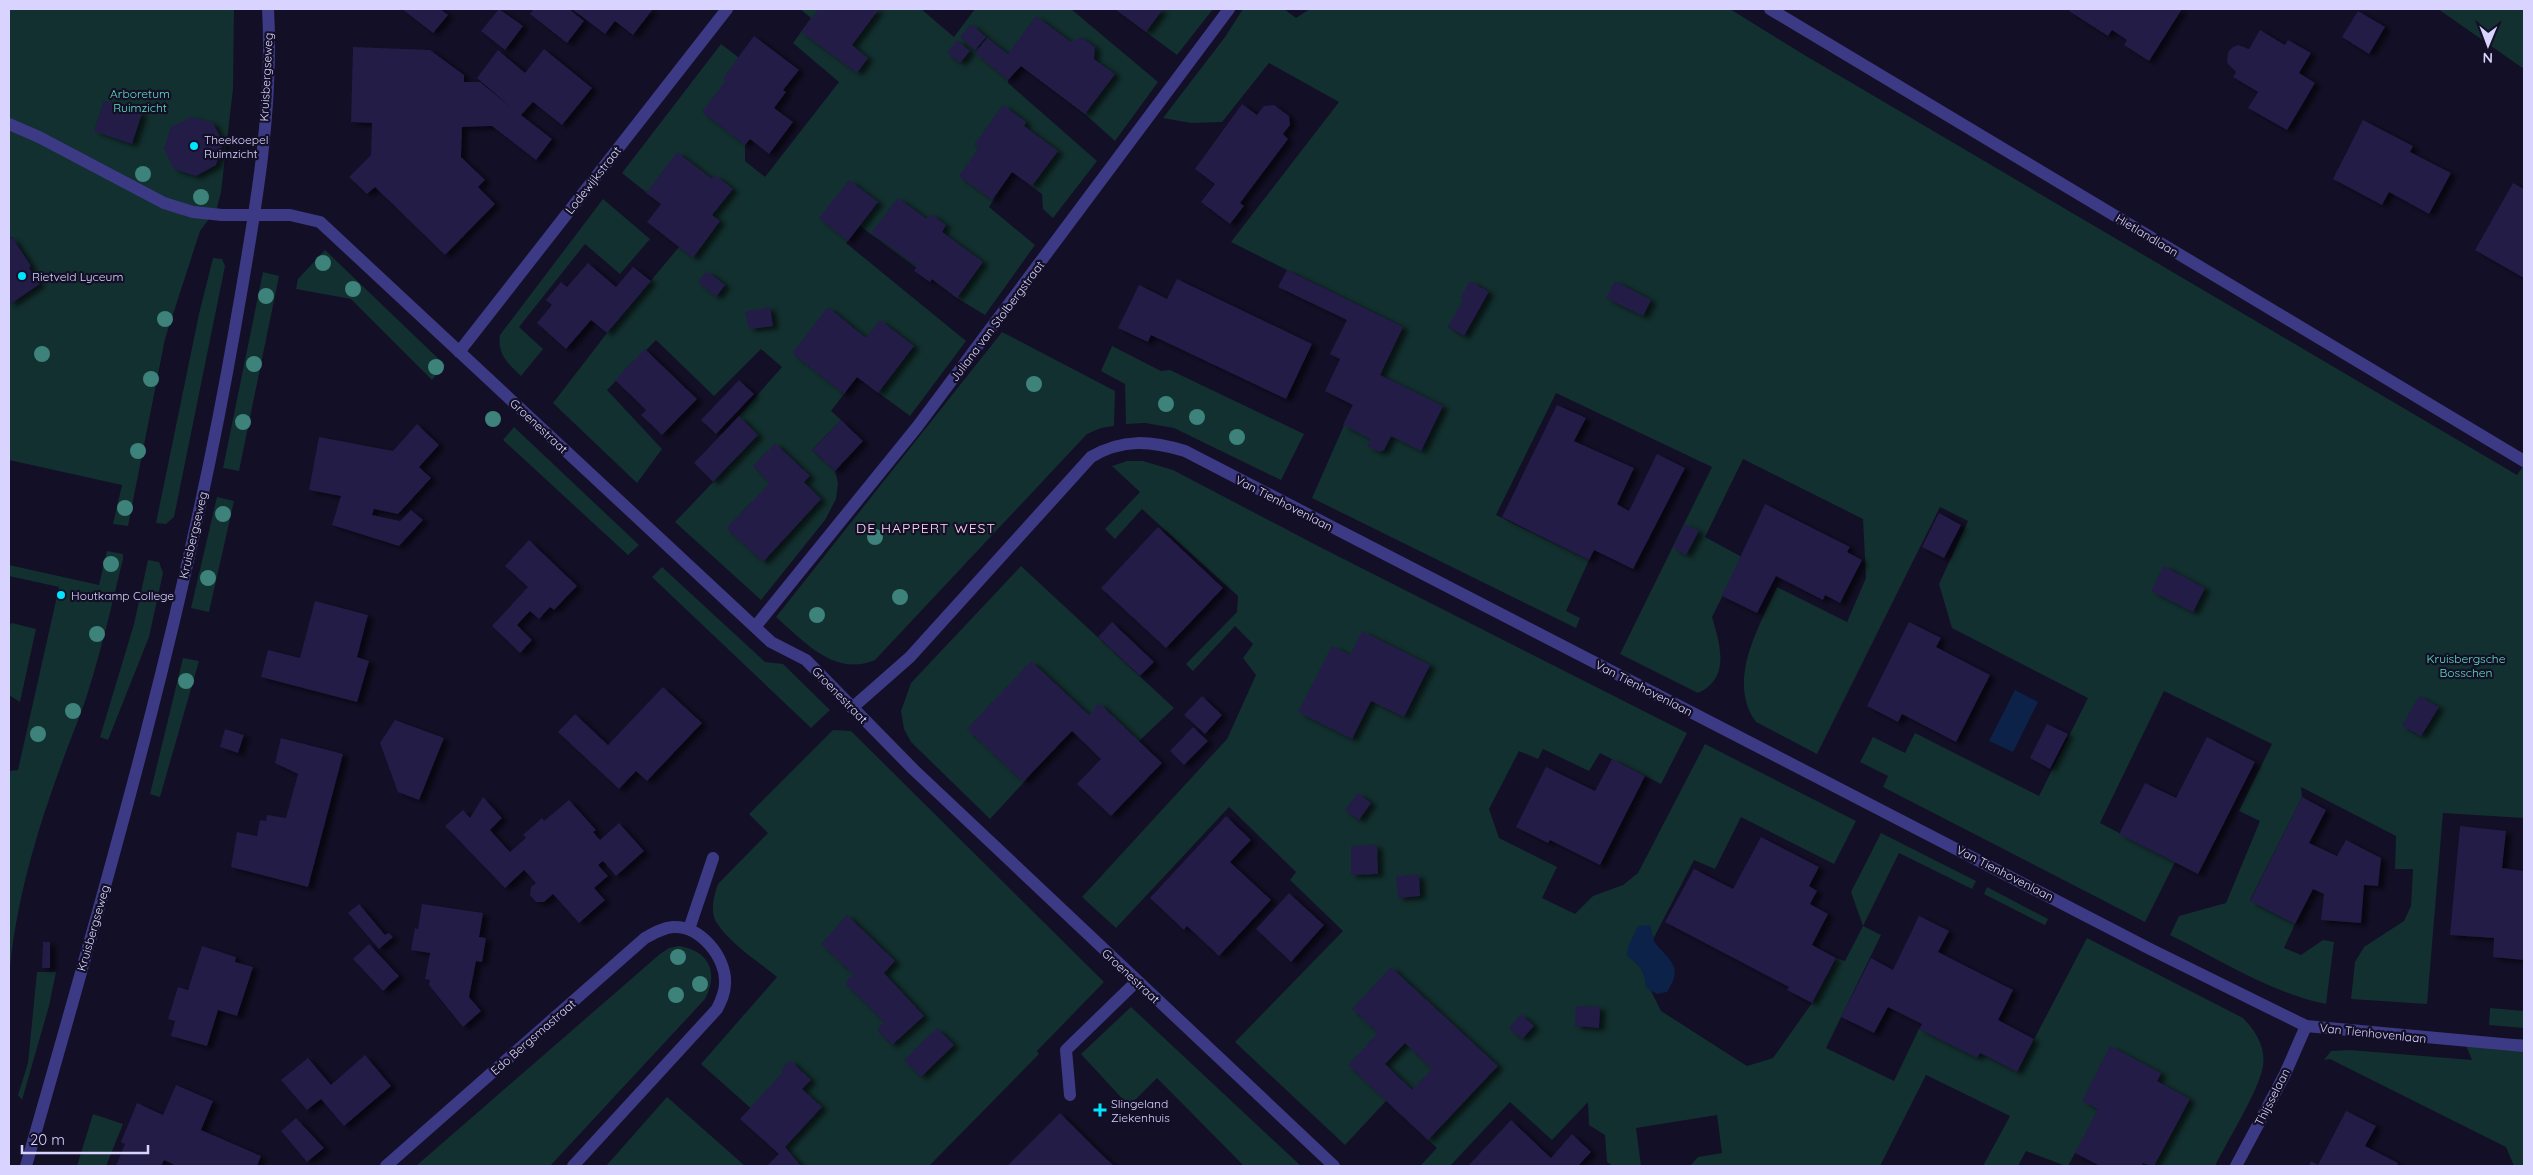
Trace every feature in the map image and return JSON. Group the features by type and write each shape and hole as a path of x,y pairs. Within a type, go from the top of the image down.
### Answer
{"street":[{"name":"Kruisbergseweg","path":"26,1166 114,852 169,640 226,376 254,216 264,129 269,35 268,9"},
{"name":"Lodewijkstraat","path":"459,352 727,9"},
{"name":"Juliana van Stolbergstraat","path":"756,627 917,427 1229,9"},
{"name":"Hietlandlaan","path":"1770,9 2524,461"},
{"name":"Groenestraat","path":"9,124 39,137 164,203 193,212 254,216 290,215 320,222 771,642 806,660 914,770 1334,1166"},
{"name":"Van Tienhovenlaan","path":"852,708 910,657 1092,457 1121,443 1141,442 1164,445 1194,456 2150,949 2306,1026 2524,1046"},
{"path":"573,1166 717,1009 723,996 725,983 723,969 718,957 706,941 689,929 713,858"},
{"name":"Edo Bergsmastraat","path":"386,1166 645,938 659,930 674,927 689,929"},
{"path":"1070,1096 1066,1050 1137,982"},
{"name":"Thijsselaan","path":"2236,1166 2284,1074 2306,1026"}],"green space":[{"name":"Arboretum Ruimzicht","path":"9,9 234,9 233,89 221,192 217,208 200,231 165,339 128,526 113,524 122,485 9,460 9,305 40,284 12,237 9,238"},
{"path":"800,9 921,9 954,37 975,9 1071,9 1158,82 1115,141 1085,114 1021,66 1008,80 1008,83 1097,161 1053,218 1043,209 1042,194 1012,172 989,207 1035,245 985,315 957,298 860,226 846,243 966,341 910,416 857,377 831,411 841,420 812,450 835,471 838,483 836,499 825,520 761,600 675,522 740,454 739,416 782,367 761,349 714,396 656,340 607,390 662,449 637,483 553,403 607,333 679,247 661,204 622,173 721,44 738,57 750,139 745,145 745,161 765,177 839,82 793,43 811,18"},
{"path":"1115,9 1213,9 1177,55"},
{"name":"Kruisbergsche Bosschen","path":"1243,9 1284,9 1296,18 1310,9 1730,9 1806,56 2517,475 2524,465 2524,818 2443,813 2427,1004 2351,999 2355,962 2364,947 2404,921 2411,906 2413,869 2395,869 2396,836 2301,787 2302,797 2250,900 2295,924 2284,948 2301,955 2323,940 2334,942 2326,1004 2285,992 2266,984 2170,935 2179,916 2226,903 2260,821 2239,811 2272,744 2164,691 2100,823 2175,862 2145,922 1883,787 1888,776 1860,762 1873,737 1905,753 1915,733 2039,796 2088,698 1952,628 1939,584 1968,521 1940,507 1817,754 1756,722 1748,706 1744,689 1748,654 1777,587 1847,622 1866,578 1863,519 1743,459 1705,537 1742,557 1712,617 1720,649 1719,669 1715,679 1708,687 1698,693 1620,654 1712,467 1556,393 1496,515 1589,560 1566,611 1580,618 1576,628 1312,498 1353,405 1402,327 1231,242 1339,102 1269,63 1222,122 1191,123 1163,118 1225,37","holes":["1479,286 1489,293 1464,336 1448,327"]},
{"path":"2438,9 2524,9 2524,69"},
{"path":"603,199 650,239 620,274 585,244 519,327 543,349 521,376 504,358 500,348 500,335"},
{"path":"325,250 445,365 432,380 351,299 296,289 298,279"},
{"path":"213,258 222,259 225,266 174,517 166,524 156,523 199,314"},
{"path":"263,272 279,276 239,471 223,468"},
{"path":"1002,332 1115,391 1114,426 1101,428 1087,434 875,660 860,664 846,664 821,654 776,617"},
{"path":"1112,346 1161,371 1170,370 1304,434 1281,480 1174,428 1145,423 1126,424 1125,384 1101,371"},
{"path":"514,427 639,545 628,555 503,440"},
{"path":"1127,461 1143,461 1173,470 1318,546 1687,733 1661,784 1600,753 1589,771 1543,749 1538,759 1519,751 1489,809 1499,838 1557,867 1542,898 1575,914 1593,896 1623,885 1638,873 1705,744 1856,821 1834,864 1741,817 1715,869 1694,860 1647,951 1650,989 1661,1011 1747,1066 1773,1058 1812,1003 1836,958 1845,961 1863,926 1881,935 1826,1048 1894,1081 1919,1029 1977,1058 1980,1053 2017,1072 2087,938 2243,1018 2259,1039 2263,1052 2263,1066 2256,1089 2215,1166 2136,1166 2075,1153 2068,1166 2066,1166 2026,1151 2018,1166 1983,1166 2010,1116 1926,1075 1880,1166 1690,1166 1698,1157 1722,1153 1717,1115 1636,1128 1641,1166 1613,1166 1607,1162 1605,1135 1589,1125 1588,1102 1552,1140 1510,1102 1450,1166 1420,1166 1437,1148 1386,1101 1345,1145 1235,1042 1343,931 1290,880 1296,872 1229,807 1116,928 1082,897 1227,739 1256,675 1243,658 1253,644 1235,626 1193,671 1186,664 1237,612 1238,596 1142,509 1115,539 1105,529 1140,492 1112,466"},
{"path":"217,497 234,501 209,612 191,608"},
{"path":"107,551 123,554 123,559 93,675 44,814 28,869 16,925 9,981 9,771 18,770 59,587 9,576 9,565 99,585"},
{"path":"148,560 159,562 163,573 149,637 108,740 100,737 134,624"},
{"path":"1021,566 1174,708 1139,741 1071,731 990,819 911,742 904,729 901,711 911,683"},
{"path":"662,567 765,662 783,664 830,710 811,728 652,577"},
{"path":"12,623 36,629 20,702 9,695 9,626"},
{"path":"183,658 199,661 160,797 150,794"},
{"path":"833,730 851,731 1104,982 1037,1051 1039,1054 929,1166 767,1166 779,1154 782,1136 701,1064 777,977 736,945 716,922 713,908 718,884 768,833 749,814"},
{"path":"1881,833 1976,881 1972,889 1899,853 1863,926 1851,892"},
{"path":"1987,887 2048,919 2045,925 1984,894"},
{"path":"679,946 698,953 709,964 711,980 705,999 550,1166 416,1166 660,954 669,948"},
{"path":"37,972 56,972 49,1006 22,1100 18,1095 28,1063"},
{"path":"1131,1007 1301,1166 1244,1166 1157,1078 1129,1106 1081,1054"},
{"path":"2490,1008 2524,1011 2524,1028 2489,1025"},
{"path":"2463,1038 2524,1039 2524,1166 2514,1166 2506,1147 2330,1059 2324,1060 2331,1051 2350,1050 2472,1060"},
{"path":"667,1097 745,1166 606,1166"},
{"path":"93,1114 123,1124 106,1166 77,1166"}],"water":[{"path":"2015,690 2038,702 2013,752 1989,741"},
{"path":"1650,925 1655,942 1671,961 1675,971 1672,984 1667,992 1657,994 1646,988 1641,969 1627,956 1628,947 1638,926"}],"building":[{"path":"402,9 440,9 448,15 433,33"},
{"path":"499,9 523,26 505,50 481,31"},
{"path":"534,9 569,9 584,21 567,43 530,14"},
{"path":"572,9 653,9 633,35 615,21 605,34"},
{"path":"819,9 879,9 852,45 868,58 857,73 801,32"},
{"path":"1115,9 1163,9 1146,32"},
{"path":"2070,9 2182,9 2149,61 2124,45 2127,40 2112,30 2108,36 2069,11"},
{"path":"2358,11 2385,27 2369,54 2342,37"},
{"path":"1036,16 1071,42 1081,37 1095,47 1094,59 1115,74 1085,114 1021,66 1008,80 975,53 987,38 1008,54"},
{"path":"971,24 986,37 975,50 960,37"},
{"path":"2260,30 2285,45 2288,40 2311,53 2299,73 2315,83 2287,130 2248,108 2258,92 2233,77 2236,72 2227,63 2228,52 2233,47 2238,45 2249,49"},
{"path":"754,36 799,70 783,90 786,92 774,108 793,122 769,154 750,139 745,145 702,112 726,80 723,78"},
{"path":"957,40 970,51 960,63 947,53"},
{"path":"353,47 430,50 464,75 464,82 480,82 513,109 477,78 498,50 525,73 544,49 592,88 562,125 533,102 521,115 552,139 536,160 492,126 462,127 461,157 485,180 478,187 495,204 445,255 375,187 367,194 349,177 371,155 372,123 351,122"},
{"path":"104,101 142,113 132,144 94,131"},
{"path":"1242,104 1257,115 1264,106 1274,105 1289,116 1290,125 1283,134 1288,139 1240,203 1244,206 1230,224 1201,202 1215,184 1195,169"},
{"path":"1003,105 1026,122 1024,126 1058,151 1032,186 1012,172 992,200 959,176 979,148 974,145"},
{"name":"Theekoepel Ruimzicht","path":"191,117 213,123 223,143 216,165 196,176 174,169 164,149 171,127"},
{"path":"2363,120 2413,146 2410,152 2451,173 2429,214 2389,192 2382,205 2333,179"},
{"path":"677,152 712,179 715,175 733,189 712,215 720,221 693,258 647,222 661,204 646,193"},
{"path":"849,180 878,202 848,241 819,218"},
{"path":"2513,183 2524,189 2524,278 2475,250"},
{"path":"898,198 927,219 931,214 946,225 942,232 983,262 957,298 932,279 930,282 914,271 917,266 871,233"},
{"name":"Rietveld Lyceum","path":"12,237 40,284 9,305 9,239"},
{"path":"588,263 616,287 633,267 651,281 607,333 591,320 566,349 537,323 552,305 546,300 561,282 567,287"},
{"path":"1287,270 1403,327 1380,375 1443,406 1421,451 1391,436 1384,450 1379,452 1367,446 1371,439 1343,425 1353,405 1325,391 1340,359 1330,354 1347,320 1278,287"},
{"path":"707,271 725,285 716,297 698,282"},
{"path":"1177,279 1312,344 1286,399 1151,335 1148,342 1118,328 1139,285 1167,299"},
{"path":"1470,281 1489,292 1464,336 1448,327 1463,300 1460,298"},
{"path":"1615,281 1651,300 1643,316 1606,298"},
{"path":"770,307 773,326 749,329 745,312"},
{"path":"828,307 866,338 880,320 914,346 878,393 857,377 844,394 792,353"},
{"path":"645,349 697,399 662,435 641,415 646,410 615,380"},
{"path":"739,380 754,394 716,434 701,420"},
{"path":"1557,405 1586,418 1574,441 1634,468 1617,504 1629,511 1657,454 1685,468 1633,569 1594,550 1589,560 1502,517"},
{"path":"739,416 758,435 713,482 694,463"},
{"path":"841,420 863,441 835,471 812,450"},
{"path":"417,424 439,445 419,467 431,478 398,514 374,509 372,515 400,521 411,510 423,520 399,546 332,525 341,496 309,490 319,437 393,451"},
{"path":"775,443 810,476 804,482 821,499 763,562 726,528 770,483 753,466"},
{"path":"1765,504 1850,547 1847,552 1862,560 1840,603 1825,595 1823,600 1776,576 1757,613 1722,596"},
{"path":"1939,513 1961,525 1944,558 1922,547"},
{"path":"1685,524 1699,531 1686,555 1673,548"},
{"path":"1158,527 1223,588 1166,648 1101,588"},
{"path":"529,540 577,586 554,610 550,607 539,619 530,611 517,625 532,640 520,653 492,626 528,587 505,566"},
{"path":"2163,566 2205,588 2193,612 2151,591"},
{"path":"315,601 368,615 357,657 369,661 357,702 261,677 268,650 300,658"},
{"path":"1112,622 1154,662 1140,676 1098,637"},
{"path":"1909,622 1941,638 1936,647 1990,675 1956,742 1902,714 1898,722 1867,706"},
{"path":"1362,631 1430,665 1404,717 1371,701 1352,739 1298,712 1332,646 1350,655"},
{"path":"1031,661 1089,715 1099,703 1162,763 1111,816 1077,784 1101,759 1072,731 1023,782 967,729"},
{"path":"663,687 702,723 647,781 636,771 619,789 558,732 575,714 608,745"},
{"path":"1202,696 1222,715 1205,734 1184,715"},
{"path":"2419,696 2439,707 2421,736 2402,726"},
{"path":"395,720 444,738 419,800 398,792 380,743"},
{"path":"2047,724 2068,734 2050,769 2030,758"},
{"path":"1193,727 1208,741 1184,765 1170,751"},
{"path":"225,729 244,735 238,753 220,747"},
{"path":"2207,737 2255,762 2198,874 2119,834 2145,783 2176,798"},
{"path":"281,738 343,754 308,887 231,867 237,832 257,836 260,820 266,821 267,815 286,818 298,774 275,763"},
{"path":"1612,759 1645,776 1600,865 1550,840 1548,843 1516,827 1546,767 1595,791"},
{"path":"1358,793 1371,803 1359,820 1345,810"},
{"path":"483,797 502,818 490,830 510,852 526,838 523,835 542,818 544,821 569,800 596,830 593,832 600,840 619,823 644,851 616,876 603,861 598,865 608,876 594,888 605,900 579,923 553,894 544,902 536,902 530,895 531,887 536,883 524,870 505,888 445,826 463,810 470,818"},
{"path":"2302,797 2326,810 2309,843 2337,856 2346,840 2381,858 2378,886 2364,885 2361,923 2321,920 2324,894 2313,889 2295,924 2250,901"},
{"path":"1226,816 1251,840 1230,862 1271,900 1219,956 1187,926 1184,930 1150,898"},
{"path":"2460,826 2506,831 2502,868 2524,871 2524,960 2493,957 2494,938 2450,935"},
{"path":"1761,837 1819,867 1809,886 1817,891 1810,904 1828,914 1812,945 1836,958 1812,1003 1787,990 1789,987 1665,922 1694,869 1733,889"},
{"path":"1377,845 1378,874 1351,875 1351,846"},
{"path":"1419,875 1420,896 1398,898 1396,876"},
{"path":"1289,893 1324,925 1291,962 1256,929"},
{"path":"359,904 385,935 389,933 393,937 379,949 348,913"},
{"path":"422,904 483,913 479,937 486,938 482,962 476,961 469,997 481,1011 463,1027 429,985 430,980 425,979 430,953 411,950 415,928 418,929"},
{"path":"847,915 895,961 884,973 924,1016 892,1045 877,1030 884,1022 845,983 853,974 821,944"},
{"path":"1919,916 1949,931 1938,952 2013,990 1998,1020 2034,1039 2017,1072 1980,1053 1977,1058 1919,1029 1922,1024 1888,1007 1874,1033 1841,1017 1871,958 1893,970"},
{"path":"43,942 50,942 50,968 42,968"},
{"path":"369,944 399,976 383,991 353,959"},
{"path":"202,946 236,957 235,962 253,967 237,1016 218,1010 207,1046 171,1036 175,1021 168,1019 178,987 188,990"},
{"path":"1391,967 1498,1066 1428,1140 1348,1065 1378,1033 1352,1009","holes":["1405,1043 1432,1069 1412,1090 1385,1064"]},
{"path":"1576,1006 1600,1007 1599,1028 1575,1026"},
{"path":"1521,1014 1534,1026 1522,1039 1509,1028"},
{"path":"937,1028 954,1045 921,1077 904,1060"},
{"path":"2110,1046 2161,1073 2157,1081 2190,1099 2154,1166 2143,1163 2142,1166 2100,1166 2075,1153 2098,1109 2082,1101"},
{"path":"365,1055 391,1086 344,1126 321,1099 307,1110 281,1080 308,1058 331,1085"},
{"path":"790,1060 811,1080 802,1089 822,1107 785,1147 801,1166 767,1166 779,1154 740,1119 783,1072 781,1070"},
{"path":"176,1085 213,1101 201,1130 261,1156 257,1166 177,1166 164,1160 161,1166 116,1166 125,1144 121,1142 137,1103 163,1115"},
{"path":"2346,1111 2376,1126 2365,1146 2398,1163 2397,1166 2309,1166 2311,1161 2318,1165"},
{"path":"1060,1113 1098,1151 1114,1166 1007,1166"},
{"path":"296,1118 324,1148 307,1162 281,1131"},
{"path":"1511,1120 1551,1158 1572,1134 1591,1152 1578,1166 1468,1166"}],"place":[{"name":"Theekoepel Ruimzicht","path":"194,146"},
{"name":"Rietveld Lyceum","path":"22,276"},
{"name":"Houtkamp College","path":"61,595"},
{"name":"Slingeland Ziekenhuis","path":"1100,1110"}],"district":[{"name":"DE HAPPERT WEST","path":"926,528"}]}
